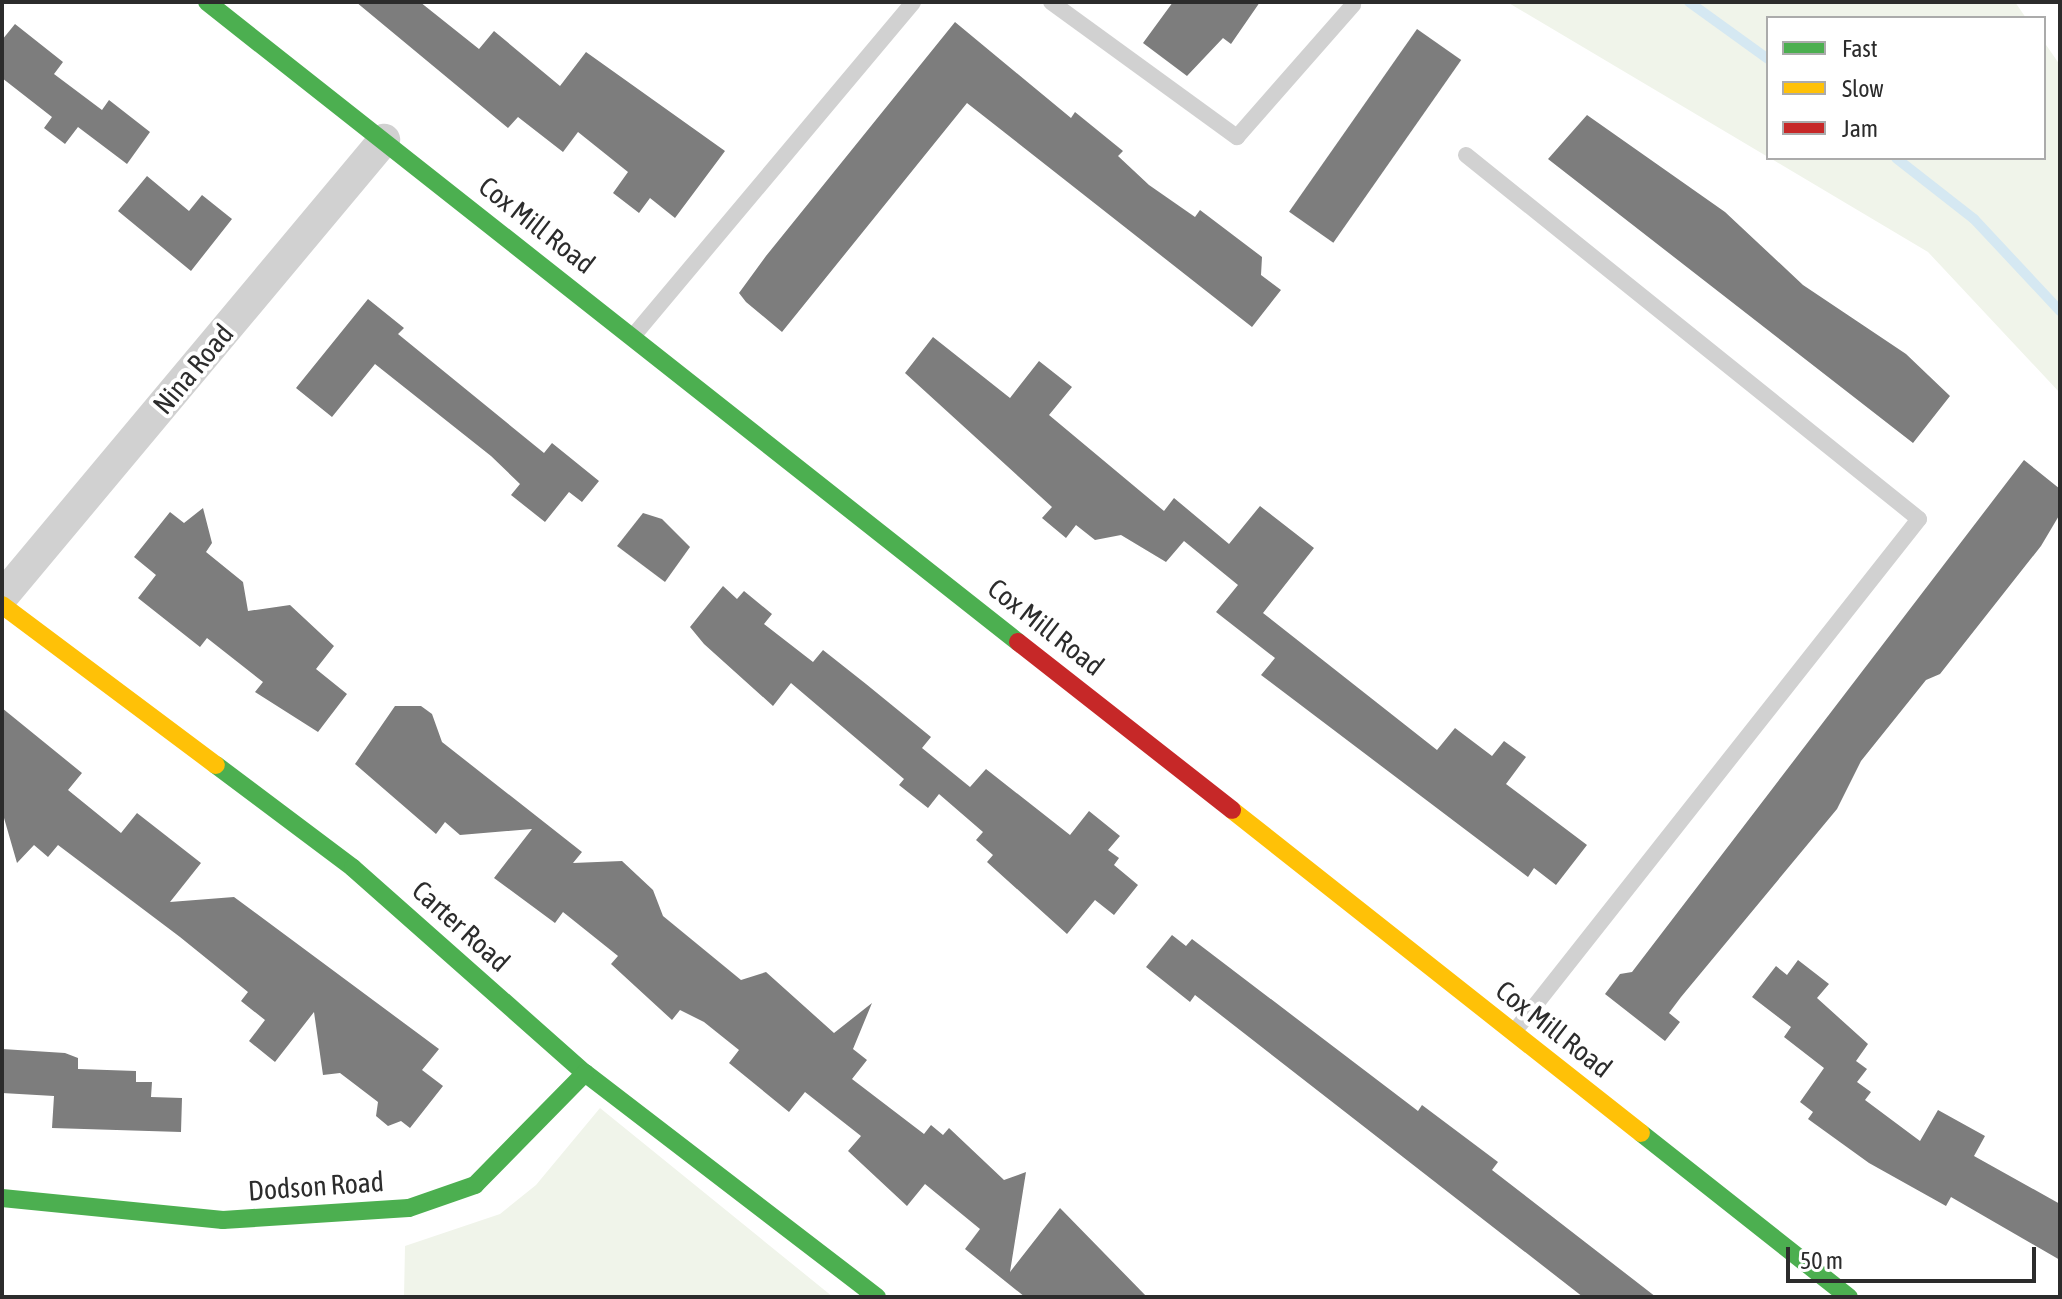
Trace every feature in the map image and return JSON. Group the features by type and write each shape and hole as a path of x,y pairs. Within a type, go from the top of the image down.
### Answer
{"street":[{"name":"Cox Mill Road","path":"207,2 1849,1297"},
{"name":"Nina Road","path":"2,597 384,140"},
{"name":"Carter Road","path":"2,605 353,868 585,1073 877,1297"},
{"name":"Dodson Road","path":"2,1198 223,1220 409,1208 475,1185 585,1073"}],"lane":[{"path":"633,337 913,2"},
{"path":"1051,2 1237,137 1353,5"},
{"path":"1466,155 1919,519 1514,1033"}],"shaded area":[{"path":"1507,2 2015,2 2025,16 1766,16 1766,156"},
{"path":"2046,45 2060,65 2060,393 1928,252 1773,160 2046,160"},
{"path":"600,1108 833,1297 404,1297 405,1246 500,1214 536,1185"}],"building":[{"path":"356,2 420,2 479,49 494,31 560,86 586,52 725,151 675,218 650,198 639,213 613,193 628,172 578,132 563,152 518,117 508,128"},
{"path":"1173,2 1260,2 1231,44 1223,38 1187,76 1143,43"},
{"path":"955,22 1071,118 1075,112 1123,151 1118,156 1149,185 1195,217 1200,210 1262,257 1261,275 1281,290 1252,327 967,103 782,332 746,302 739,293 766,256"},
{"path":"15,24 63,62 54,74 102,110 109,100 150,132 127,164 78,127 65,144 44,128 52,117 2,78 2,40"},
{"path":"1417,29 1461,60 1333,243 1289,212"},
{"path":"1587,115 1725,212 1803,285 1906,354 1950,396 1913,443 1548,159"},
{"path":"147,176 189,211 202,195 232,219 191,271 118,211"},
{"path":"368,299 404,328 398,334 544,453 552,443 599,481 582,502 569,492 545,522 511,495 520,484 491,456 375,364 332,417 296,388"},
{"path":"933,337 1010,398 1039,361 1072,387 1049,415 1164,511 1174,498 1229,544 1260,506 1314,548 1263,613 1437,750 1455,728 1492,756 1504,741 1526,757 1506,784 1587,845 1556,885 1534,868 1528,877 1261,675 1275,658 1216,612 1238,585 1184,541 1166,562 1121,535 1095,540 1076,525 1066,538 1042,518 1052,507 905,373"},
{"path":"2024,460 2060,489 2060,514 2041,546 1940,674 1926,680 1861,761 1837,809 1681,997 1669,1013 1680,1022 1665,1041 1605,994 1620,974 1632,972"},
{"path":"203,508 212,543 206,552 243,582 248,611 290,605 334,646 316,669 347,694 318,732 255,692 263,682 207,638 200,647 138,598 156,575 134,557 170,512 184,523"},
{"path":"643,513 662,519 690,547 665,582 617,546"},
{"path":"723,586 737,599 744,591 772,614 764,624 813,662 823,650 866,684 931,737 922,748 970,787 986,769 1070,835 1089,811 1120,836 1108,850 1119,858 1114,865 1138,885 1114,915 1095,900 1067,934 987,862 993,855 976,840 983,832 939,794 928,808 899,785 904,779 791,683 773,706 704,644 690,627"},
{"path":"395,706 421,706 432,714 442,742 582,852 573,863 622,861 653,890 663,916 741,980 766,972 834,1033 872,1003 853,1049 867,1060 852,1079 924,1134 931,1125 943,1135 949,1128 1004,1180 1026,1172 1010,1272 1060,1208 1147,1297 1025,1297 965,1249 980,1229 925,1184 907,1206 848,1151 861,1136 805,1092 789,1112 729,1063 739,1050 704,1022 680,1010 672,1020 611,964 618,956 563,912 555,923 494,878 532,829 460,835 445,822 436,834 355,764"},
{"path":"2,708 82,773 68,790 121,833 137,813 201,863 170,902 234,897 439,1049 422,1070 443,1086 410,1128 401,1121 388,1126 376,1116 378,1102 340,1073 323,1075 314,1012 275,1062 249,1041 265,1020 241,1001 248,992 180,937 58,845 48,857 34,845 17,863 2,811"},
{"path":"1172,935 1186,946 1192,939 1418,1111 1422,1105 1498,1162 1492,1170 1656,1297 1583,1297 1195,995 1190,1002 1146,967"},
{"path":"1798,960 1829,984 1817,998 1868,1044 1856,1061 1867,1069 1857,1082 1871,1092 1865,1100 1920,1141 1938,1110 1985,1136 1974,1156 2060,1204 2060,1260 1951,1197 1946,1206 1869,1163 1808,1119 1813,1112 1800,1102 1824,1068 1784,1037 1791,1027 1752,997 1776,966 1787,975"},
{"path":"2,1049 65,1053 78,1058 78,1069 136,1071 136,1082 152,1082 151,1097 182,1098 181,1132 52,1128 54,1096 2,1093"}],"waterway":[{"path":"1689,2 1766,58"},
{"path":"1899,160 1974,219 2060,311"}],"traffic: fast":[{"path":"207,2 1018,642"},
{"path":"216,765 353,868 585,1073 877,1297"},
{"path":"2,1198 223,1220 409,1208 475,1185 585,1073"},
{"path":"1641,1133 1849,1297"}],"traffic: slow":[{"path":"2,605 216,765"},
{"path":"1232,810 1641,1133"}],"traffic: jam":[{"path":"1018,642 1232,810"}]}
